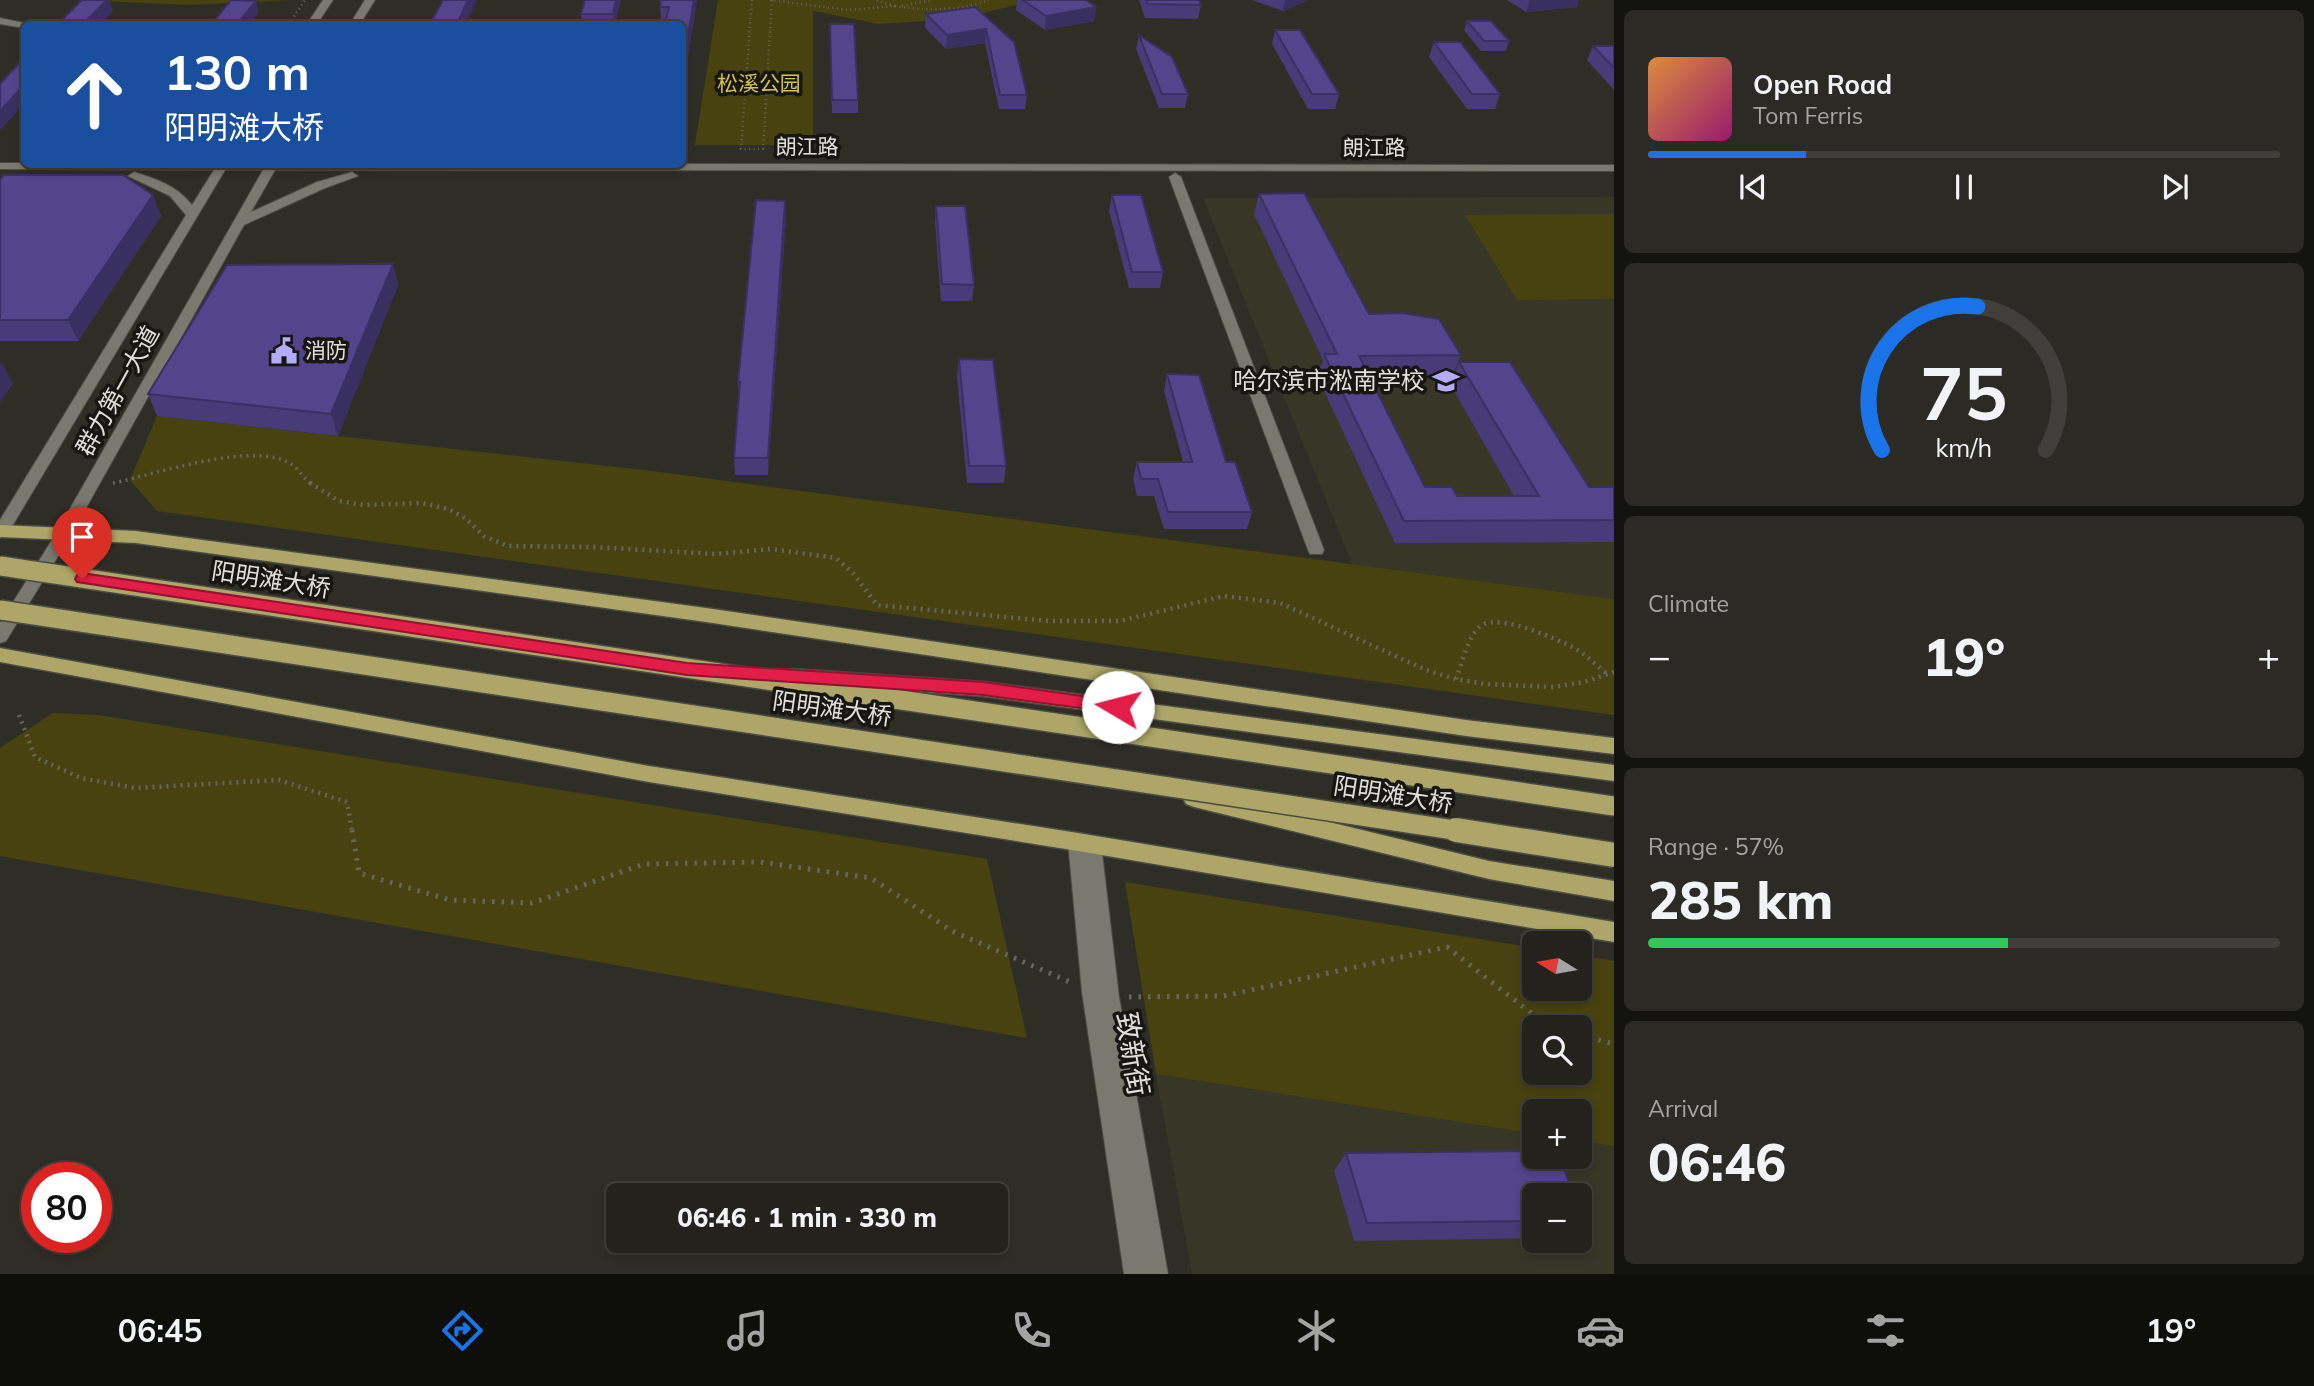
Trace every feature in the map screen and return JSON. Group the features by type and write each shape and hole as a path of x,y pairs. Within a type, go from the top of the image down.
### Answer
{"highway":[{"path":"0,532 136,537 177,542 734,619 1466,728 1614,746"},
{"name":"阳明滩大桥","path":"0,566 1614,806"},
{"name":"阳明滩大桥","path":"0,610 1091,773 1614,855"},
{"path":"0,655 649,774 1084,843 1614,932"},
{"path":"687,669 983,689 1614,773"},
{"path":"1091,773 1489,870 1614,891"}],"main road":[{"path":"314,21 328,0"},
{"path":"357,21 370,0"},
{"path":"0,21 21,24"},
{"name":"朗江路","path":"0,166 21,166"},
{"name":"朗江路","path":"93,168 1614,178"},
{"name":"群力第一大道","path":"0,532 221,168"},
{"name":"群力第一大道","path":"0,637 63,535 270,168"},
{"name":"朗江路","path":"354,169 1614,168"},
{"path":"140,169 182,198 192,214"},
{"name":"朗江路","path":"0,176 140,169"},
{"path":"240,222 354,169"},
{"path":"1175,177 1316,550"},
{"name":"致新街","path":"1084,843 1138,1274"},
{"name":"致新街","path":"1101,994 1155,1274"}],"path":[{"path":"291,21 305,0"},
{"path":"752,0 741,149 763,149 771,0 848,10 932,0"},
{"path":"876,0 895,6 933,10 989,0"},
{"path":"90,488 157,474 187,464 249,454 274,458 294,466 303,480 339,501 364,505 422,503 448,509 465,518 484,536 508,546 593,547 716,554 771,549 836,558 853,573 877,605 1049,621 1120,621 1224,596 1280,603 1426,670 1485,684 1553,687 1614,672"},
{"path":"1456,678 1475,634 1483,625 1499,622 1578,650 1605,673"},
{"path":"19,715 35,757 81,778 135,788 279,780 347,802 359,873 450,901 532,903 644,864 760,862 871,878 952,931 1101,994 1224,996 1447,947 1534,1015"},
{"path":"1592,1038 1614,1044"}],"shaded area":[{"name":"哈尔滨市淞南学校","path":"1614,197 1614,599 1352,564 1203,198"},
{"path":"1156,1074 1522,1132 1522,1169 1592,1169 1592,1143 1614,1146 1614,1274 1192,1274"}],"green space":[{"path":"79,0 293,0 187,5"},
{"name":"松溪公园","path":"718,0 1037,0 958,19 878,24 813,11 813,145 695,145"},
{"path":"1614,214 1614,299 1517,300 1465,215"},
{"path":"157,416 652,471 1614,599 1614,715 157,511 130,480"},
{"path":"53,713 98,715 987,859 1027,1038 0,856 0,748"},
{"path":"1125,882 1522,946 1522,1001 1592,1001 1592,957 1614,961 1614,1146 1592,1143 1592,1099 1522,1099 1522,1132 1156,1074"}],"building":[{"path":"82,0 107,0 86,21 61,21"},
{"path":"231,0 256,1 239,21 214,21"},
{"path":"443,0 468,0 458,21 432,21"},
{"path":"585,0 616,0 613,14 581,14"},
{"path":"661,0 694,0 686,47 686,21 666,21 669,7 660,7"},
{"path":"1023,0 1086,0 1096,7 1046,16"},
{"path":"1146,0 1199,0 1201,5 1148,4"},
{"path":"975,7 1014,42 1027,95 1000,95 986,29 947,35 926,14"},
{"path":"1467,21 1491,21 1509,41 1484,41"},
{"path":"830,24 854,24 858,100 832,100"},
{"path":"1275,30 1300,30 1339,94 1312,94"},
{"path":"1139,35 1172,57 1188,94 1162,94"},
{"path":"1434,42 1460,42 1500,94 1472,94"},
{"path":"1593,46 1614,46 1614,68"},
{"path":"21,61 21,88 0,111 0,84"},
{"path":"4,175 123,175 153,195 68,320 0,320 0,180"},
{"path":"1304,193 1369,314 1402,313 1439,319 1461,355 1359,356 1425,487 1452,487 1457,496 1539,496 1459,362 1510,362 1589,487 1614,487 1614,520 1404,521 1324,354 1337,354 1259,194"},
{"path":"1112,195 1141,195 1163,272 1132,272"},
{"path":"756,200 785,201 768,458 734,458 738,382"},
{"path":"936,206 965,206 974,285 942,284"},
{"name":"消防","path":"393,264 331,414 148,394 227,265"},
{"path":"959,359 993,360 1006,466 969,466"},
{"path":"1167,374 1199,375 1226,462 1235,462 1252,512 1168,512 1158,479 1141,479 1137,462 1192,462"},
{"path":"1522,1151 1522,1169 1564,1169 1569,1183 1522,1183 1522,1221 1367,1223 1346,1153"}],"place":[{"name":"消防","path":"284,351"},
{"name":"哈尔滨市淞南学校","path":"1446,381"}],"route":[{"path":"82,579 687,669 983,689 1118,707"}]}
